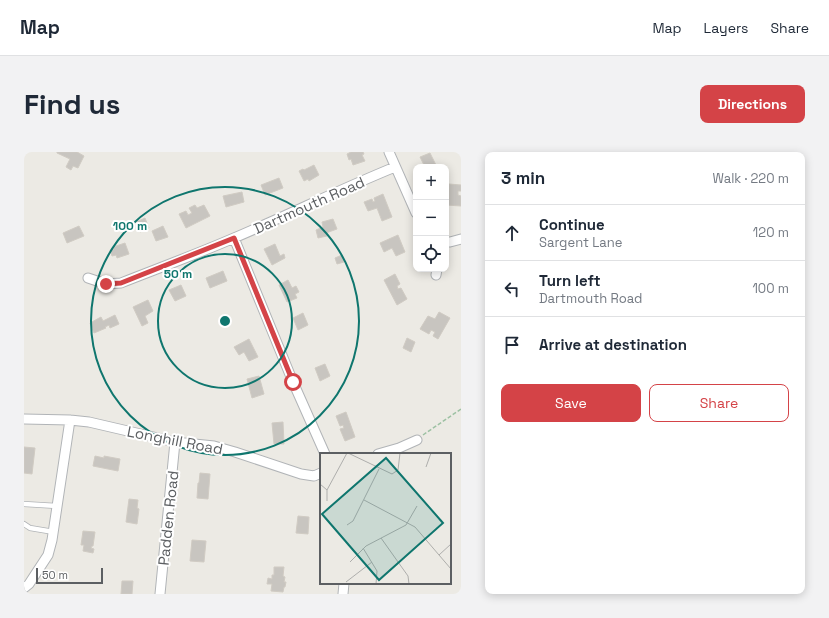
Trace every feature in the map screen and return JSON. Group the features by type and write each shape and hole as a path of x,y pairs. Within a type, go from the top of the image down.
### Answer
{"street":[{"path":"389,152 413,206"},
{"name":"Dartmouth Road","path":"88,278 106,284 121,283 234,238 395,167"},
{"path":"234,238 293,382 325,453"},
{"path":"449,242 461,239"},
{"name":"Longhill Road","path":"24,419 89,422 175,442 214,446 301,474 314,476 320,473"},
{"path":"24,588 40,570 48,555 54,532 70,420"},
{"path":"382,453 399,448 417,440"},
{"name":"Padden Road","path":"160,594 175,442"},
{"path":"343,594 344,584"}],"lane":[{"path":"24,504 57,506"},
{"path":"24,524 30,528 54,532"}],"path":[{"path":"417,440 461,408"}],"building":[{"path":"57,152 77,152 84,156 78,168 73,166 71,170 66,167 70,159"},
{"path":"351,152 363,152 364,154 362,155 365,161 353,165 347,154"},
{"path":"430,153 436,164 424,164 420,157"},
{"path":"314,165 319,175 309,181 308,179 304,181 299,171"},
{"path":"279,178 283,188 265,195 261,185"},
{"path":"449,184 461,185 461,191 458,191 458,195 461,196 461,206 449,205"},
{"path":"242,192 244,202 226,207 223,196"},
{"path":"383,194 392,217 382,221 377,208 368,211 364,202 372,199 373,202 375,201 374,198"},
{"path":"195,205 197,208 204,205 210,216 186,228 179,214 186,211 188,215 192,213 189,208"},
{"path":"145,218 149,228 140,232 136,222"},
{"path":"333,219 337,229 326,233 327,236 318,238 316,230 323,227 322,222"},
{"path":"79,226 84,236 67,243 63,233"},
{"path":"163,226 168,237 156,241 152,231"},
{"path":"398,235 405,252 396,256 392,248 384,252 380,243"},
{"path":"125,243 129,254 117,258 116,255 112,256 110,250 114,249 113,247"},
{"path":"275,244 280,256 284,254 285,258 272,265 264,249"},
{"path":"342,255 344,262 337,264 335,258"},
{"path":"223,271 227,281 210,288 206,278"},
{"path":"395,274 400,284 397,286 398,289 401,288 407,299 397,305 384,280"},
{"path":"288,280 292,288 296,286 299,292 295,294 297,298 287,302 279,285"},
{"path":"181,285 186,296 175,301 169,290"},
{"path":"148,300 153,311 145,316 148,323 142,326 133,307"},
{"path":"439,312 450,318 438,339 433,336 435,332 431,330 429,334 420,329 428,316 435,319"},
{"path":"303,313 308,325 298,330 293,318"},
{"path":"115,315 119,324 110,328 109,325 105,327 106,328 94,333 90,323 101,317 103,321"},
{"path":"407,338 415,342 411,352 403,348"},
{"path":"249,339 258,357 249,361 244,352 239,355 234,347"},
{"path":"325,364 330,376 320,381 315,368"},
{"path":"259,376 264,394 252,398 247,379"},
{"path":"346,412 355,437 345,441 340,429 344,428 343,425 340,426 336,416"},
{"path":"283,422 284,444 274,444 272,423"},
{"path":"24,447 35,448 32,474 24,473"},
{"path":"95,456 120,459 118,471 93,466"},
{"path":"200,473 210,474 208,499 197,498"},
{"path":"129,499 138,500 137,508 139,509 137,524 126,522"},
{"path":"298,516 309,517 308,534 296,533"},
{"path":"83,531 95,532 93,546 91,548 94,549 93,553 83,551 84,545 81,545"},
{"path":"192,540 206,541 204,562 190,561"},
{"path":"274,567 284,567 283,576 285,577 284,582 286,582 283,592 271,591 272,584 267,584 268,578 272,579 272,575 274,575"},
{"path":"122,581 133,581 132,594 121,594"}],"route":[{"path":"106,284 121,283 234,238 293,382"}]}
